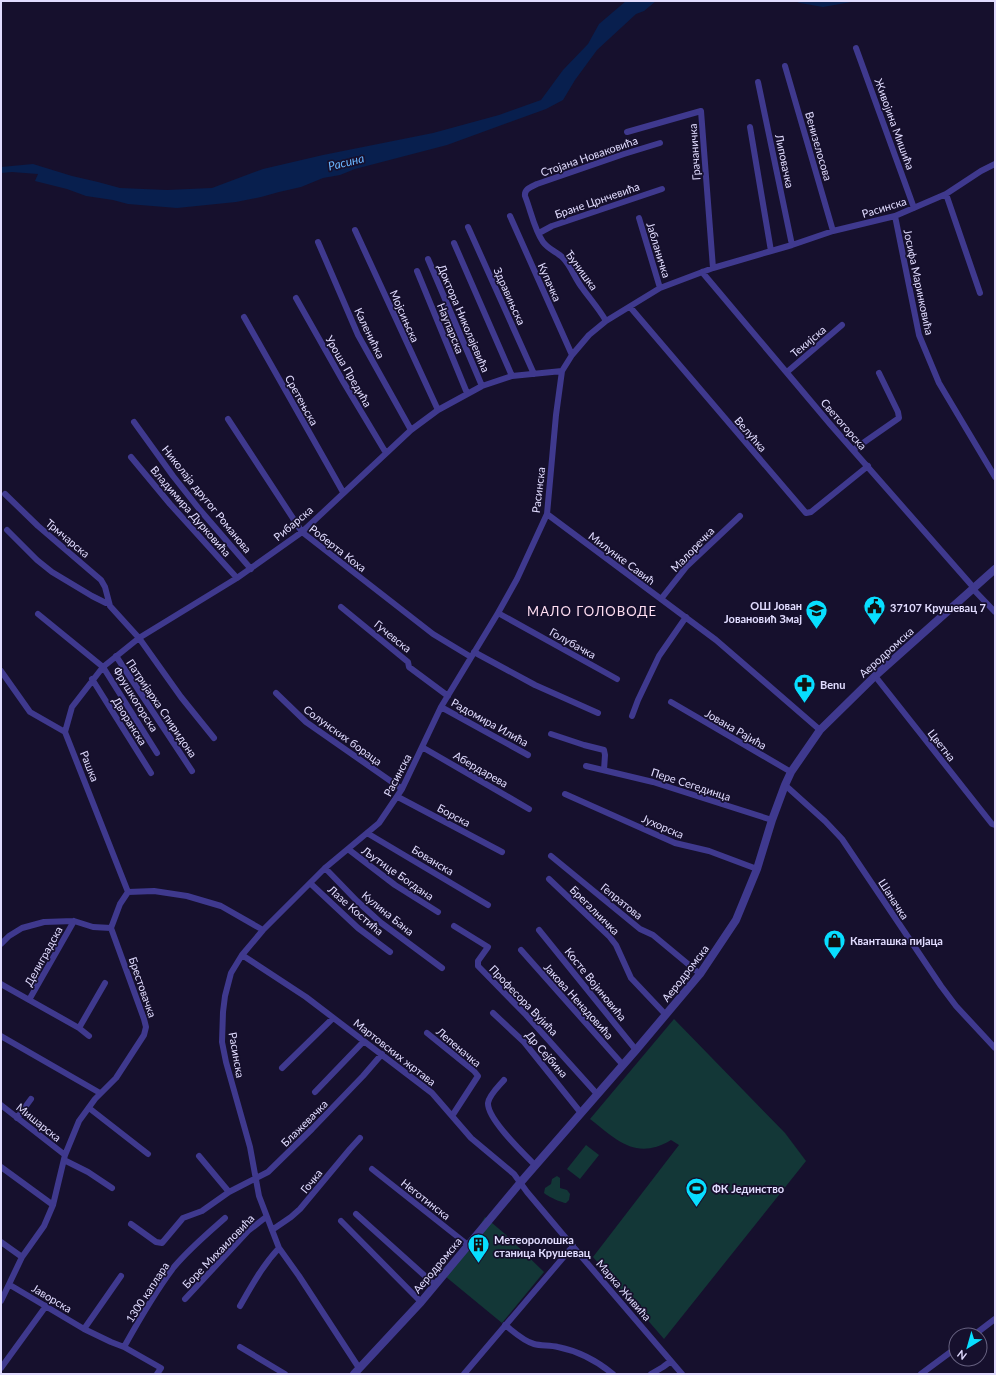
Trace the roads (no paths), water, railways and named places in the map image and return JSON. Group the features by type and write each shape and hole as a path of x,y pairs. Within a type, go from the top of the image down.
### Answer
{"street":[{"name":"Живојина Мишића","path":"856,48 914,208"},
{"name":"Венизелосова","path":"785,66 833,231"},
{"name":"Липовачка","path":"758,82 792,245"},
{"name":"Грачаничка","path":"627,132 702,111 713,268"},
{"path":"750,127 771,251"},
{"name":"Стојана Новаковића","path":"526,190 532,186 660,143"},
{"name":"Расинска","path":"356,1371 299,1276 279,1248 266,1217 255,1178 250,1147 228,1070 222,1042 225,996 231,973 242,955 263,930 325,868 379,823 398,797 441,707 517,580 547,514 556,416 562,371 572,355 589,335 606,321 660,288 713,268 792,245 833,231 895,216 946,194 980,171 995,164"},
{"name":"Бране Црнчевића","path":"539,232 552,226 662,189"},
{"name":"Ђунишка","path":"526,190 524,196 535,226 544,243 562,257 568,264 582,288 598,307 606,321"},
{"path":"946,194 980,293"},
{"name":"Купачка","path":"510,216 572,355"},
{"name":"Јосифа Маринковића","path":"895,216 919,336 939,383 995,477"},
{"name":"Јабланичка","path":"639,218 660,288"},
{"name":"Здравињска","path":"468,227 534,374"},
{"name":"Мојсињска","path":"355,230 421,376 438,410"},
{"name":"Каленићка","path":"318,242 358,334 411,430"},
{"path":"454,243 512,376"},
{"name":"Доктора Николајевића","path":"428,259 482,386"},
{"name":"Наупарска","path":"417,271 467,393"},
{"name":"Светогорска","path":"702,272 853,450 974,590 995,612"},
{"name":"Уроша Предића","path":"296,298 386,453"},
{"name":"Велућка","path":"630,307 806,513 811,512 868,466"},
{"name":"Сретењска","path":"244,317 343,492"},
{"name":"Текијска","path":"787,372 842,325"},
{"name":"Рибарска","path":"65,732 72,707 92,679 103,667 139,638 251,569 302,532 411,430 438,410 482,386 512,376 562,371"},
{"path":"853,450 898,418 898,412 879,373"},
{"name":"Роберта Коха","path":"228,419 302,532 433,634 535,685 598,713"},
{"name":"Николаја другог Романова","path":"134,422 173,476 200,510 251,569"},
{"name":"Владимира Дурковића","path":"131,457 170,504 237,578"},
{"name":"Трмчарска","path":"5,494 38,526 101,580 105,587 109,603 139,638 181,697 214,738"},
{"name":"Милунке Савић","path":"547,514 686,617 733,654 820,730"},
{"name":"Малоречка","path":"661,599 687,566 740,516"},
{"name":"Трмчарска","path":"7,530 37,560 52,572 106,604 109,603"},
{"name":"Аеродромска","path":"356,1371 421,1302 520,1182 636,1050 700,974 736,920 757,869 772,820 785,785 820,730 875,676 974,590 995,569"},
{"name":"Гучевска","path":"341,607 408,662 409,667 448,696"},
{"name":"Голубачка","path":"498,613 617,679"},
{"name":"Фрушкогорска","path":"38,614 103,667 158,753"},
{"path":"632,716 659,656 686,617"},
{"name":"Патријарха Спиридона","path":"116,656 192,771"},
{"path":"1,671 30,712 65,732"},
{"name":"Цветна","path":"875,676 992,824 995,825"},
{"name":"Дворанска","path":"92,679 150,773"},
{"name":"Солунских бораца","path":"276,693 306,722 402,789"},
{"name":"Јована Рајића","path":"671,702 792,772"},
{"name":"Радомира Илића","path":"441,707 528,755"},
{"name":"Рашка","path":"65,732 128,892"},
{"path":"551,734 604,750 604,770"},
{"name":"Абердарева","path":"422,747 529,809"},
{"name":"Пере Сегединца","path":"586,766 653,782 772,820"},
{"name":"Шаначка","path":"785,785 821,817 842,839 941,986 961,1012 995,1048"},
{"name":"Јухорска","path":"565,794 675,843 709,851 757,869"},
{"name":"Борска","path":"398,797 502,852"},
{"name":"Бованска","path":"367,832 488,905"},
{"name":"Љутице Богдана","path":"348,849 395,885 438,912"},
{"name":"Гепратова","path":"551,856 640,929 653,935 700,974"},
{"name":"Кулина Бана","path":"325,868 380,922 442,968"},
{"name":"Брегалничка","path":"549,879 609,936 616,945 632,978 666,1015"},
{"name":"Лазе Костића","path":"310,883 358,928 390,952"},
{"path":"1,944 9,936 22,928 44,922 74,921 93,927 111,928 120,904 128,892 154,891 187,896 221,906 263,930"},
{"name":"Делиградска","path":"30,1000 74,921"},
{"name":"Професора Вујића","path":"454,926 488,947 478,961 478,966 526,1015 597,1094"},
{"name":"Брестовачка","path":"1,1301 22,1258 44,1226 53,1205 65,1158 80,1120 100,1093 116,1078 144,1035 146,1027 141,1008 111,928"},
{"name":"Косте Војиновића","path":"540,930 636,1050"},
{"name":"Јакова Ненадовића","path":"521,950 623,1065"},
{"name":"Мартовских жртава","path":"242,955 306,997 432,1093 471,1138 514,1174 520,1182"},
{"path":"79,1028 105,983"},
{"name":"Делиградска","path":"1,984 79,1028 89,1036"},
{"name":"Др Сејбина","path":"493,1013 524,1042 581,1113"},
{"path":"282,1068 333,1018"},
{"name":"Лепеначка","path":"427,1033 474,1071 478,1076 452,1116"},
{"path":"1,1036 100,1093"},
{"path":"315,1092 364,1041"},
{"name":"Блажевачка","path":"131,1224 159,1244 162,1243 183,1218 202,1211 229,1192 268,1172 348,1093 382,1054"},
{"path":"504,1080 489,1101 489,1108 499,1126 535,1165"},
{"path":"17,1118 31,1099"},
{"name":"Мишарска","path":"1,1105 65,1158"},
{"path":"89,1108 148,1154"},
{"name":"Гочка","path":"272,1230 291,1218 300,1209 360,1138"},
{"path":"199,1156 229,1192"},
{"path":"65,1158 112,1188"},
{"path":"1,1167 53,1205"},
{"name":"Неготинска","path":"372,1169 468,1245"},
{"name":"Марка Живића","path":"520,1182 682,1374"},
{"path":"356,1214 435,1285"},
{"name":"Боре Михаиловића","path":"185,1300 248,1231 266,1217"},
{"name":"1300 каплара","path":"124,1347 160,1286 176,1265 225,1218"},
{"path":"342,1221 421,1302"},
{"path":"1,1242 22,1258"},
{"path":"464,1374 573,1246"},
{"path":"240,1306 257,1275 279,1248"},
{"path":"84,1329 121,1276"},
{"name":"Јаворска","path":"10,1285 84,1329 124,1347 161,1368 157,1374"},
{"path":"1,1368 46,1306"},
{"path":"984,1327 995,1319"},
{"path":"505,1325 534,1344 558,1347 575,1352 613,1374"},
{"path":"240,1347 285,1374"},
{"path":"921,1374 948,1354"},
{"path":"651,1374 671,1361"}],"water":[{"name":"Расина","path":"626,1 656,1 644,11 636,14 597,50 575,80 563,100 546,109 447,145 355,169 340,175 323,178 301,187 236,202 177,208 128,204 86,196 67,189 35,181 38,174 12,172 1,173 1,167 33,164 120,188 167,190 212,188 263,169 323,155 433,133 499,115 541,100 563,70 588,44 599,24"},
{"path":"794,1 857,1 823,7"}],"place":[{"name":"37107 Крушевац 7","path":"875,626"},
{"name":"ОШ Јован Јовановић Змај","path":"817,630"},
{"name":"Benu","path":"804,704"},
{"name":"Кванташка пијаца","path":"834,960"},
{"name":"ФК Јединство","path":"697,1208"},
{"name":"Метеоролошка станица Крушевац","path":"478,1264"}],"district":[{"name":"МАЛО ГОЛОВОДЕ","path":"592,611"}]}
